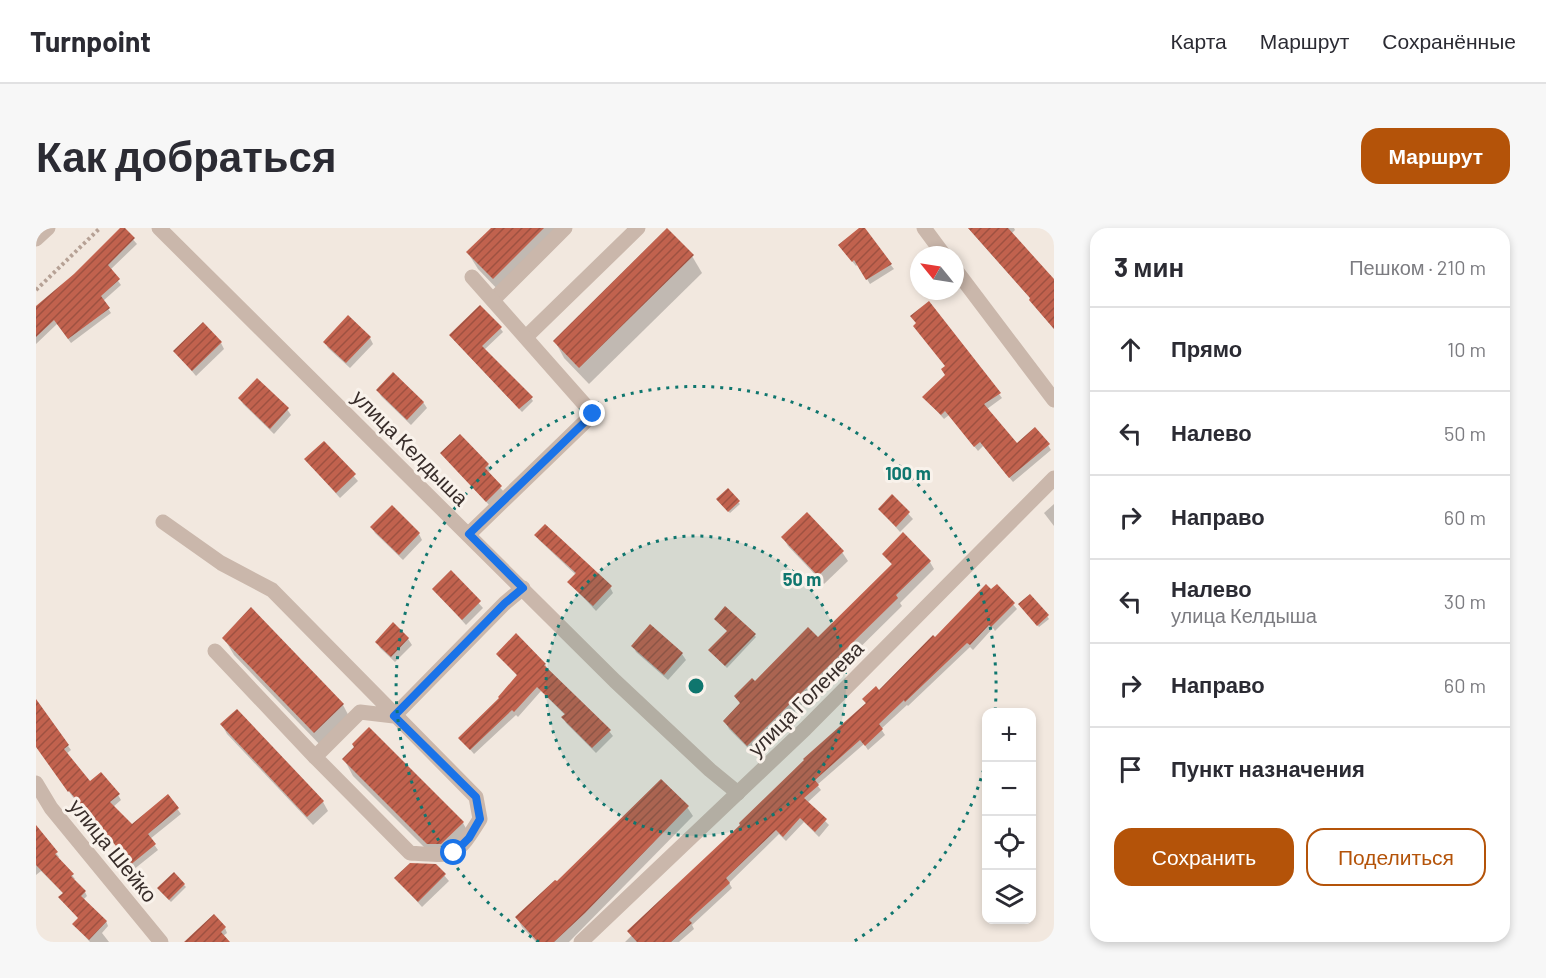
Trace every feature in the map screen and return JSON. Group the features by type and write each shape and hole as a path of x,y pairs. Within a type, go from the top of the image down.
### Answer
{"street":[{"path":"36,239 48,228"},
{"name":"улица Келдыша","path":"159,228 615,681 710,770 738,793"},
{"path":"493,300 566,228"},
{"path":"526,337 638,228"},
{"path":"924,228 937,246"},
{"path":"469,534 593,414 472,277"},
{"path":"964,281 1054,400"},
{"name":"улица Голенева","path":"581,942 805,729 1054,478"},
{"path":"164,522 221,563 272,590 476,797 480,819 469,838 454,853 410,854 215,651"},
{"path":"394,716 505,603 523,588"},
{"path":"315,757 360,712 394,716"},
{"name":"улица Шейко","path":"36,783 51,808 161,942"}],"path":[{"path":"36,290 100,228"}],"building":[{"path":"120,228 125,228 135,238 108,265 120,279 101,296 110,308 68,339 54,320 36,337 36,306 74,274"},
{"path":"491,228 544,228 493,279 466,252"},
{"path":"667,228 694,255 579,368 553,341"},
{"path":"859,228 865,228 892,264 866,280 854,260 852,262 838,245"},
{"path":"968,228 1008,228 1054,279 1054,329 1029,300 1030,298"},
{"path":"929,301 1001,393 984,404 1017,443 1035,427 1050,444 1009,478 980,442 974,447 945,411 941,415 922,397 945,375 941,369 945,366 913,326 916,323 910,316"},
{"path":"480,305 502,327 482,346 533,397 519,409 449,335"},
{"path":"348,315 371,337 346,363 323,342"},
{"path":"203,322 222,342 192,371 173,351"},
{"path":"393,372 424,402 407,420 376,390"},
{"path":"257,378 289,408 270,429 238,398"},
{"path":"460,434 489,464 485,468 502,486 486,502 440,453"},
{"path":"324,441 356,474 336,493 304,459"},
{"path":"728,488 740,501 728,512 716,499"},
{"path":"892,494 910,512 896,527 878,509"},
{"path":"392,505 420,533 399,555 370,527"},
{"path":"807,512 844,551 818,576 781,537"},
{"path":"545,524 612,586 593,606 567,582 576,573 534,535"},
{"path":"903,532 931,561 896,595 898,598 747,746 723,721 740,703 734,696 752,678 755,681 808,627 818,637 892,564 882,554"},
{"path":"451,570 481,601 462,620 432,589"},
{"path":"986,584 991,589 997,584 1015,603 991,627 989,625 970,645 967,643 905,702 904,700 879,724 883,729 865,746 860,740 815,780 819,785 804,798 827,819 815,832 800,818 783,837 776,830 726,878 730,883 689,920 692,923 671,942 637,942 627,931 740,825 739,823 803,759 866,703 862,699 876,686 879,690"},
{"path":"1030,594 1049,615 1037,626 1018,604"},
{"path":"725,606 756,634 725,666 708,650 727,631 714,619"},
{"path":"251,607 344,704 314,733 222,638"},
{"path":"393,622 409,638 391,657 375,642"},
{"path":"650,624 683,653 664,675 631,646"},
{"path":"516,633 546,664 544,665 611,730 592,748 561,717 565,714 537,687 514,712 512,710 470,750 458,738 499,698 517,675 496,654"},
{"path":"36,699 69,745 64,749 90,781 101,772 120,794 110,802 132,824 168,794 179,808 148,834 156,844 129,866 114,848 116,846 68,792 36,747"},
{"path":"237,709 324,801 307,817 220,724"},
{"path":"369,727 464,822 441,844 427,844 342,759 354,747 352,744"},
{"path":"661,779 689,806 554,942 538,942 515,917 555,880 557,881"},
{"path":"36,825 58,852 55,854 74,874 71,876 86,891 81,896 107,921 89,940 72,924 78,918 58,897 63,893 36,865"},
{"path":"410,863 436,864 446,874 418,902 394,878"},
{"path":"174,872 185,884 169,900 157,888"},
{"path":"214,914 226,927 221,932 230,942 184,942"}],"route":[{"path":"454,853 469,838 480,819 476,797 394,716 505,603 523,588 469,534 593,414"}]}
